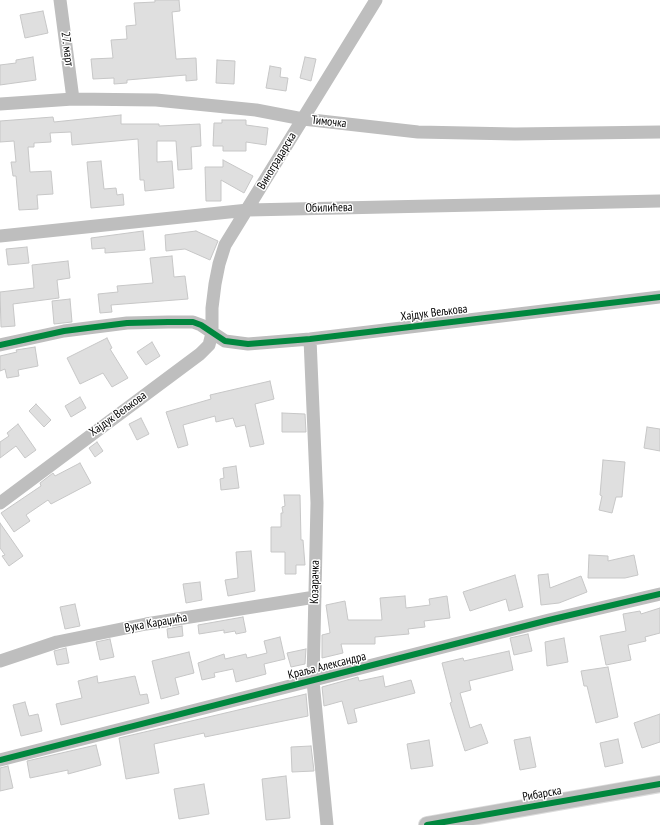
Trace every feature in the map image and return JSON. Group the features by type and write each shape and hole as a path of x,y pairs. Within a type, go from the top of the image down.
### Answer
{"main road":[{"name":"Рибарска","path":"427,825 660,784"}],"street":[{"name":"27. март","path":"60,0 73,99"},
{"name":"Виноградарска","path":"212,333 212,308 218,264 225,245 356,36 376,0"},
{"name":"Тимочка","path":"0,104 73,99 156,100 256,110 303,119 418,132 516,134 660,132"},
{"name":"Обилићева","path":"0,236 248,210 660,201"},
{"name":"Хајдук Вељкова","path":"0,502 200,354 209,345 212,333 225,341 238,344 310,340 660,297"},
{"path":"0,345 64,331 126,323 193,322 212,333"},
{"name":"Козарачка","path":"310,340 317,502 313,680 328,825"},
{"name":"Краља Александра","path":"0,760 548,620 660,594"},
{"name":"Вука Караџића","path":"0,661 58,642 146,624 315,597"}],"building":[{"path":"155,0 179,0 180,11 172,12 176,59 196,58 197,80 186,81 186,75 127,80 127,83 114,84 114,78 93,79 91,59 113,58 111,40 127,39 126,26 136,25 134,3 155,2"},
{"path":"43,11 48,33 25,38 20,15"},
{"path":"33,57 36,80 0,85 0,65 16,63 16,60"},
{"path":"305,57 316,59 311,81 300,78"},
{"path":"217,60 235,61 234,84 216,83"},
{"path":"270,66 281,68 280,77 288,78 286,91 266,88"},
{"path":"121,115 121,124 159,124 159,126 200,124 201,146 191,147 192,169 178,170 176,141 157,141 157,162 172,161 174,188 145,191 144,180 140,180 138,139 72,145 71,132 50,133 51,142 34,143 34,147 28,147 30,172 51,171 53,194 37,195 38,209 19,210 16,176 13,176 11,162 16,162 14,141 0,142 0,121 53,117 54,122"},
{"path":"222,120 246,120 246,125 268,128 266,145 246,142 246,151 223,151 223,146 213,146 214,123 222,123"},
{"path":"223,160 253,176 244,193 221,180 221,201 206,201 205,167 223,167"},
{"path":"101,161 104,189 116,188 117,195 123,194 124,205 91,208 87,162"},
{"path":"143,231 145,250 105,253 105,248 92,249 91,238"},
{"path":"196,231 218,241 210,260 185,249 166,251 165,235"},
{"path":"27,247 29,263 8,265 6,249"},
{"path":"172,256 174,277 185,276 188,299 111,305 112,312 100,313 98,294 118,292 117,286 153,283 150,258"},
{"path":"68,261 70,278 57,280 59,298 13,304 15,326 1,327 0,292 34,288 32,265"},
{"path":"70,299 72,322 54,324 52,301"},
{"path":"107,338 112,348 110,349 128,378 112,387 103,373 80,384 67,358"},
{"path":"152,342 160,356 146,365 137,352"},
{"path":"35,347 38,366 18,370 19,376 7,378 5,369 0,371 0,356 17,352 16,350"},
{"path":"270,381 274,399 255,404 264,444 250,447 245,425 236,427 233,418 216,422 215,416 183,425 188,445 178,448 166,412 211,399 210,395"},
{"path":"80,397 86,408 71,417 65,406"},
{"path":"36,404 51,420 44,427 29,411"},
{"path":"282,413 305,414 306,432 282,432"},
{"path":"141,418 149,434 137,440 129,424"},
{"path":"18,424 36,450 25,458 16,446 0,458 0,442 9,436 7,433"},
{"path":"647,427 660,429 660,451 644,448"},
{"path":"97,442 103,451 95,457 89,448"},
{"path":"603,460 625,462 622,497 616,497 612,513 599,510 602,496 600,495"},
{"path":"80,463 91,483 51,504 48,500 26,515 30,521 14,532 1,513 41,486 40,483 53,473 55,476"},
{"path":"236,466 239,488 221,490 220,479 224,478 223,468"},
{"path":"284,495 300,495 301,540 303,540 305,565 296,565 296,574 285,574 285,552 271,552 271,527 281,527 281,513 283,513 282,507 285,506"},
{"path":"0,523 23,556 9,566 2,556 5,555 0,548"},
{"path":"251,551 255,591 228,596 225,580 238,578 236,552"},
{"path":"589,555 608,556 608,561 634,555 638,575 625,578 588,578"},
{"path":"548,574 550,588 581,576 587,592 559,603 541,605 538,575"},
{"path":"515,575 523,607 509,611 506,599 470,611 463,592"},
{"path":"200,582 202,600 186,603 183,584"},
{"path":"405,596 406,608 430,605 429,599 447,596 450,618 424,621 425,627 408,629 409,634 375,637 375,644 341,644 343,653 322,658 322,635 330,633 326,605 345,601 348,620 382,620 380,598"},
{"path":"75,604 80,626 65,629 60,607"},
{"path":"660,608 660,633 645,637 646,641 628,645 631,660 606,665 600,636 626,631 623,614 640,611 641,614"},
{"path":"243,617 246,632 236,634 235,631 224,633 224,630 199,634 198,625"},
{"path":"182,626 183,636 168,638 167,629"},
{"path":"528,634 532,651 514,655 510,638"},
{"path":"280,637 285,659 264,664 266,674 236,682 233,669 214,673 215,677 202,680 198,663 224,654 225,659 246,654 247,658 267,653 264,641"},
{"path":"564,638 568,662 547,666 545,642"},
{"path":"110,639 114,657 100,660 96,642"},
{"path":"66,648 69,663 57,665 54,651"},
{"path":"306,649 305,664 291,667 287,653"},
{"path":"509,651 513,670 469,681 471,690 460,693 470,728 481,724 488,743 465,751 450,703 452,702 442,663 463,658 464,661"},
{"path":"189,652 194,673 175,678 179,694 161,699 152,661"},
{"path":"608,667 618,717 596,723 587,686 584,686 581,671"},
{"path":"97,676 98,683 135,676 140,695 147,694 149,703 61,725 56,704 82,698 78,681"},
{"path":"383,676 385,687 411,680 415,693 354,709 357,722 348,724 342,701 324,706 322,687 358,677 359,681"},
{"path":"306,694 308,716 205,737 204,733 154,744 159,773 126,779 119,738"},
{"path":"25,702 29,716 38,714 42,731 21,736 13,705"},
{"path":"660,714 660,742 642,748 634,723"},
{"path":"530,737 536,767 520,770 514,740"},
{"path":"618,739 623,763 605,767 600,743"},
{"path":"429,740 433,766 411,769 407,744"},
{"path":"96,745 101,765 68,774 68,770 30,778 27,761"},
{"path":"311,746 314,771 292,772 291,747"},
{"path":"8,766 13,788 0,791 0,768"},
{"path":"286,776 290,818 266,820 262,779"},
{"path":"204,784 209,814 179,819 174,789"}],"cycle path":[{"path":"0,345 64,331 127,323 168,322 193,322 201,325 225,341 248,344 310,339 660,297"},
{"path":"0,760 549,620 660,594"},
{"path":"427,825 660,784"}]}
